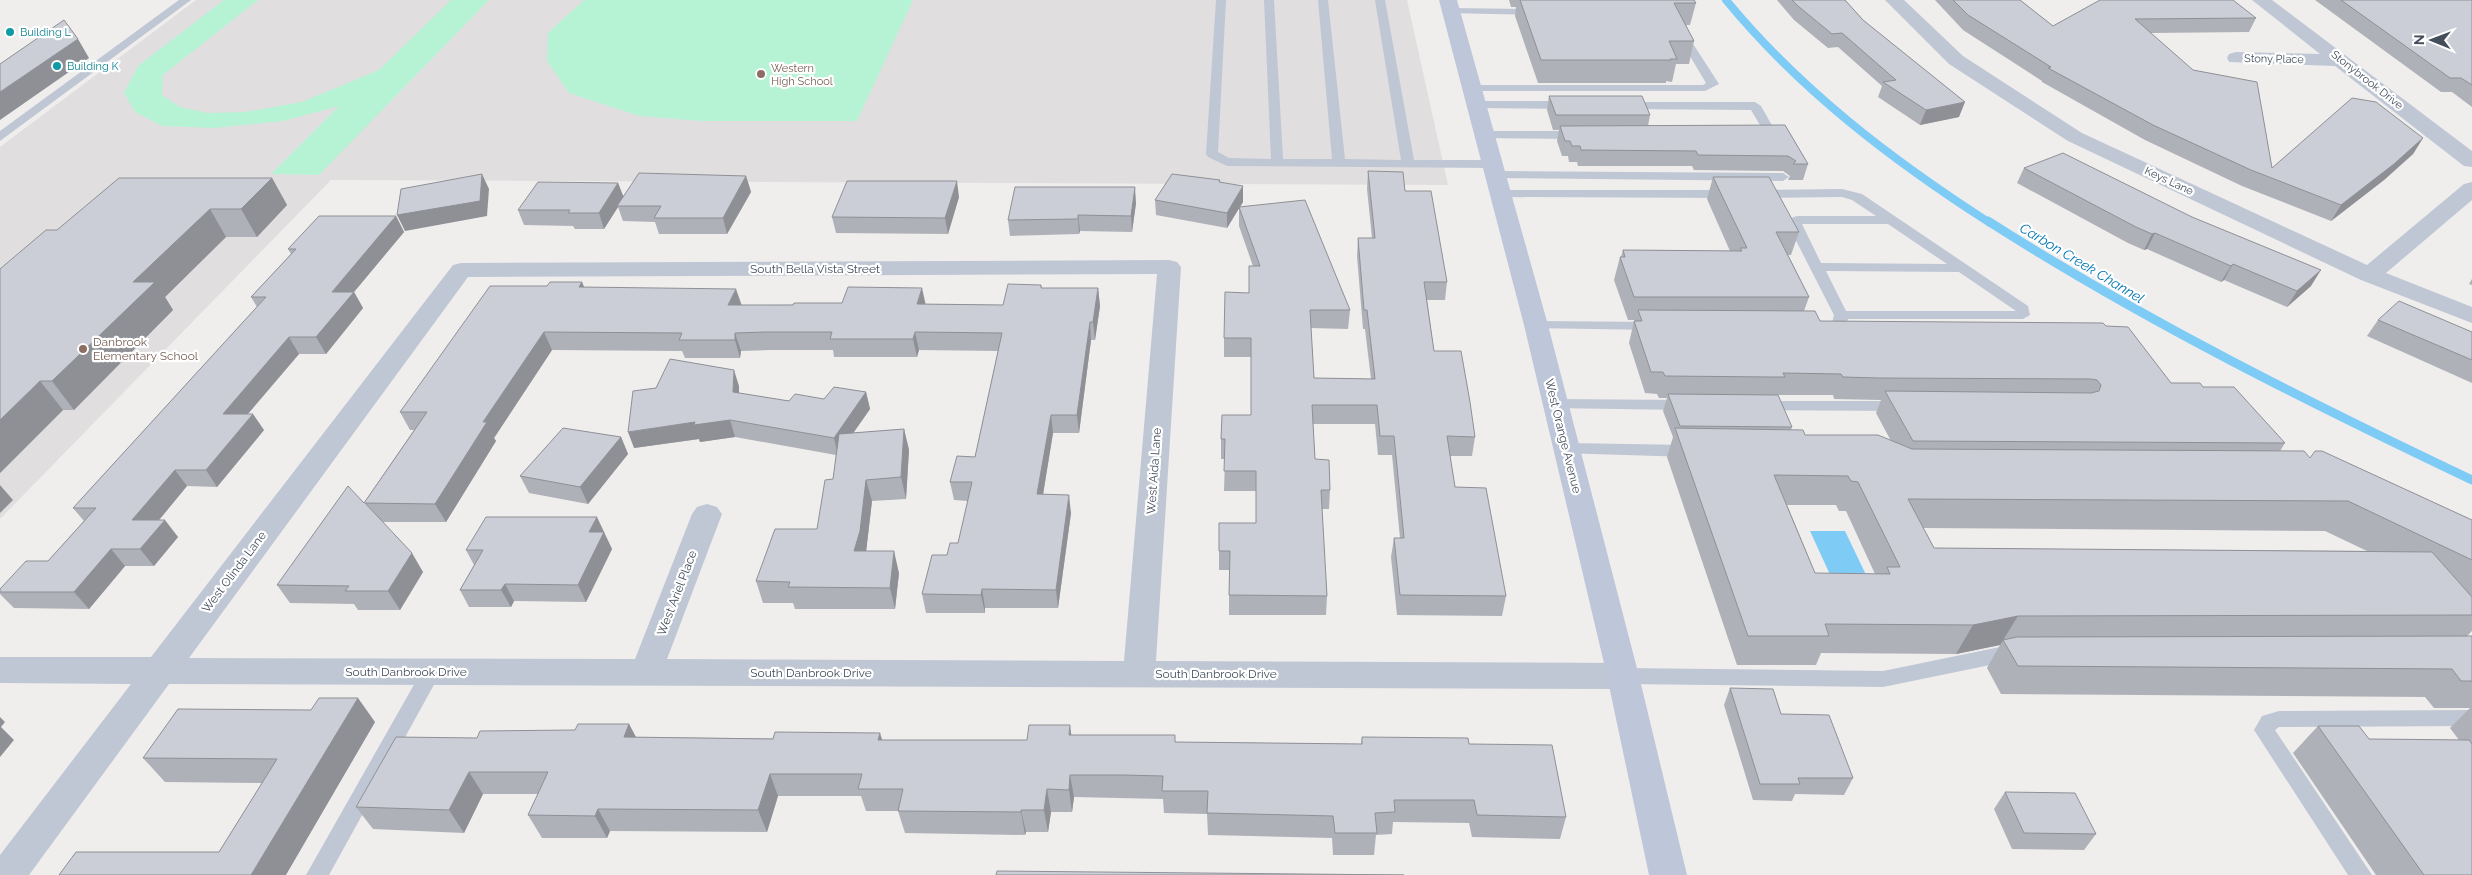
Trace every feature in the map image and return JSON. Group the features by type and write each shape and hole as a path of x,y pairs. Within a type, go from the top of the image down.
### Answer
{"main road":[{"name":"West Orange Avenue","path":"1449,6 1536,325 1623,676 1668,875"}],"street":[{"name":"Keys Lane","path":"1894,0 1956,60 2075,136 2369,275 2472,316"},
{"name":"Stonybrook Drive","path":"2261,0 2472,161"},
{"name":"Stony Place","path":"2236,58 2342,60"},
{"path":"2369,275 2472,189"},
{"name":"South Bella Vista Street","path":"461,270 1169,268"},
{"name":"West Aida Lane","path":"1139,674 1169,268"},
{"name":"West Olinda Lane","path":"7,875 461,270"},
{"name":"West Ariel Place","path":"646,672 707,514"},
{"name":"South Danbrook Drive","path":"0,670 1623,676"}],"lane":[{"path":"3,132 186,0"},
{"path":"1220,0 1212,154 1227,162 1408,162 1497,178 1722,194 1842,193 1857,197 2023,309 2023,315 1841,315"},
{"path":"1269,0 1277,163"},
{"path":"1323,0 1339,162"},
{"path":"1380,0 1408,162"},
{"path":"1449,6 1545,12"},
{"path":"1474,96 1706,88 1713,84 1683,36"},
{"path":"1474,96 1585,105"},
{"path":"1615,106 1754,106 1772,136 1752,136"},
{"path":"1484,135 1594,135"},
{"path":"1497,178 1783,176"},
{"path":"1812,327 1839,327 1841,315 1794,225 1798,220 1891,220"},
{"path":"1817,267 1963,268"},
{"path":"1536,325 1667,326"},
{"path":"1555,404 1704,405"},
{"path":"1743,405 1921,407"},
{"path":"1566,449 1711,451"},
{"path":"1623,676 1883,679 2000,655 2030,655"},
{"path":"317,875 430,672"},
{"path":"2361,875 2264,730 2269,722 2279,718 2472,718"}],"shaded area":[{"name":"Western High School","path":"196,0 1407,0 1448,185 331,180 0,519 0,147"}],"green space":[{"path":"224,0 258,0 163,75 162,95 180,107 208,113 245,112 302,102 379,70 451,0 489,0 319,175 271,174 339,106 283,121 214,128 162,126 135,112 124,93 138,66"},
{"path":"584,0 913,0 857,121 702,121 639,116 569,93 547,61 548,33"}],"water":[{"path":"1810,531 1845,531 1868,579 1832,579"}],"building":[{"path":"1520,0 1694,0 1696,3 1674,3 1694,41 1669,41 1677,59 1671,60 1541,60"},
{"path":"1792,0 1845,0 1863,20 1965,102 1926,110 1883,82 1896,80 1842,33 1832,34"},
{"path":"1953,0 2020,0 2053,26 2100,0 2233,0 2256,18 2135,19 2193,70 2257,82 2272,168 2352,98 2376,102 2423,138 2394,164 2341,205 2251,170 2153,125 2048,68 2051,67 1968,15"},
{"path":"2341,0 2472,0 2472,85 2461,78 2450,78"},
{"path":"64,20 78,39 0,92 0,64"},
{"path":"1549,96 1642,96 1650,115 1556,115"},
{"path":"1785,125 1808,164 1793,164 1796,161 1788,156 1698,155 1696,151 1581,150 1580,146 1572,146 1570,141 1565,141 1560,126"},
{"path":"2063,153 2192,217 2321,270 2297,291 2136,227 2024,168"},
{"path":"1368,171 1403,172 1405,191 1431,191 1447,282 1424,282 1434,351 1461,351 1475,437 1447,436 1455,487 1486,488 1506,596 1400,595 1394,538 1404,538 1394,436 1380,436 1377,405 1312,405 1315,459 1329,460 1330,490 1321,490 1327,596 1229,595 1230,551 1219,551 1219,523 1256,523 1256,471 1224,471 1225,439 1221,439 1222,415 1251,415 1251,338 1224,338 1225,292 1249,293 1249,266 1260,266 1239,207 1305,200 1350,310 1310,310 1314,378 1375,379 1367,310 1364,310 1358,238 1375,238"},
{"path":"639,173 746,176 723,218 654,218 661,206 617,206"},
{"path":"482,174 480,201 397,215 401,189"},
{"path":"1172,174 1220,180 1219,182 1243,186 1227,213 1155,200"},
{"path":"1713,177 1769,177 1799,232 1776,232 1809,297 1634,297 1620,257 1625,257 1623,250 1742,251 1740,248 1747,248"},
{"path":"119,178 272,178 241,209 210,209 133,282 155,282 52,381 40,381 0,420 0,269 46,230 57,230"},
{"path":"847,181 957,181 945,218 832,217"},
{"path":"538,182 618,183 599,213 568,213 570,210 518,210"},
{"path":"1015,187 1135,187 1131,216 1078,215 1078,219 1008,220"},
{"path":"319,216 396,216 332,292 354,292 316,337 289,337 223,414 253,414 206,470 175,470 132,520 165,520 140,549 111,549 74,592 0,592 0,589 26,561 48,561 96,508 73,508 266,297 251,297 296,249 288,249"},
{"path":"550,282 582,282 579,287 736,289 728,305 842,303 848,287 922,288 917,304 1003,305 1008,284 1041,285 1041,288 1098,288 1093,322 1090,322 1077,415 1051,415 1037,494 1069,495 1056,590 982,589 981,595 922,594 932,555 947,555 950,543 958,543 972,482 950,482 957,456 975,457 1002,333 915,332 913,339 830,339 832,332 765,332 735,333 735,340 679,340 682,333 544,332 483,422 487,422 435,504 365,503 412,553 388,591 345,591 349,586 277,585 348,486 364,503 427,412 400,412 490,286 547,286"},
{"path":"2399,301 2472,332 2472,360 2378,320"},
{"path":"1638,310 1815,311 1820,321 2103,323 2106,326 2128,327 2171,383 2200,383 2203,387 2234,387 2285,443 1913,441 1885,391 2091,393 2099,391 2101,385 2097,380 2091,379 1878,378 1843,377 1841,374 1783,373 1785,377 1665,376 1663,372 1651,372 1634,321 1642,321"},
{"path":"670,359 734,370 733,392 789,401 795,394 824,399 834,387 866,392 834,438 730,420 694,425 695,422 628,432 633,391 656,388"},
{"path":"1668,394 1778,395 1792,427 1680,426"},
{"path":"563,428 621,437 580,487 520,476"},
{"path":"1675,428 1803,430 1805,435 1878,435 1912,449 2304,451 2310,458 2315,451 2322,451 2472,520 2472,560 2348,501 1908,499 1934,548 2432,552 2472,597 2472,615 2018,616 1973,625 1825,624 1829,636 1748,636","holes":["1774,475 1848,476 1851,481 1858,482 1900,567 1887,567 1890,574 1815,573"]},
{"path":"904,429 901,477 866,480 860,531 854,551 894,551 890,588 788,587 790,582 756,581 775,529 817,529 825,480 833,479 839,434"},
{"path":"486,517 597,517 589,532 604,532 578,585 505,584 501,590 460,590 483,550 466,550"},
{"path":"2472,636 2472,681 2461,681 2452,669 2018,666 2003,640 2017,637"},
{"path":"1730,688 1773,689 1781,714 1829,715 1853,778 1798,778 1800,784 1760,784"},
{"path":"319,698 358,698 251,875 59,875 76,852 219,852 277,759 143,758 178,709 311,710"},
{"path":"578,724 629,724 624,737 773,739 775,732 880,733 878,740 1027,740 1029,725 1070,725 1069,735 1175,735 1175,742 1362,744 1362,737 1468,738 1469,744 1552,745 1566,817 1477,815 1474,800 1394,800 1395,812 1375,813 1377,833 1335,833 1333,816 1207,813 1208,791 1162,791 1163,776 1123,775 1070,775 1069,790 1047,789 1044,810 1021,810 1021,812 898,811 903,789 858,789 862,774 770,774 758,810 598,809 595,816 528,815 548,772 469,772 449,810 356,807 396,737 477,738 480,731 575,730"},
{"path":"2318,726 2359,726 2369,739 2469,740 2472,744 2472,875 2424,875"},
{"path":"2005,792 2075,793 2096,834 2024,833"},
{"path":"997,871 1404,875 996,875"}],"waterway":[{"name":"Carbon Creek Channel","path":"1726,0 1785,64 1849,122 1918,174 1990,223"},
{"name":"Carbon Creek Channel","path":"1988,221 2165,326 2348,420 2472,480"}],"place":[{"name":"Building L","path":"10,32"},
{"name":"Building K","path":"57,66"},
{"name":"Western High School","path":"761,74"},
{"name":"Danbrook Elementary School","path":"83,349"}]}
